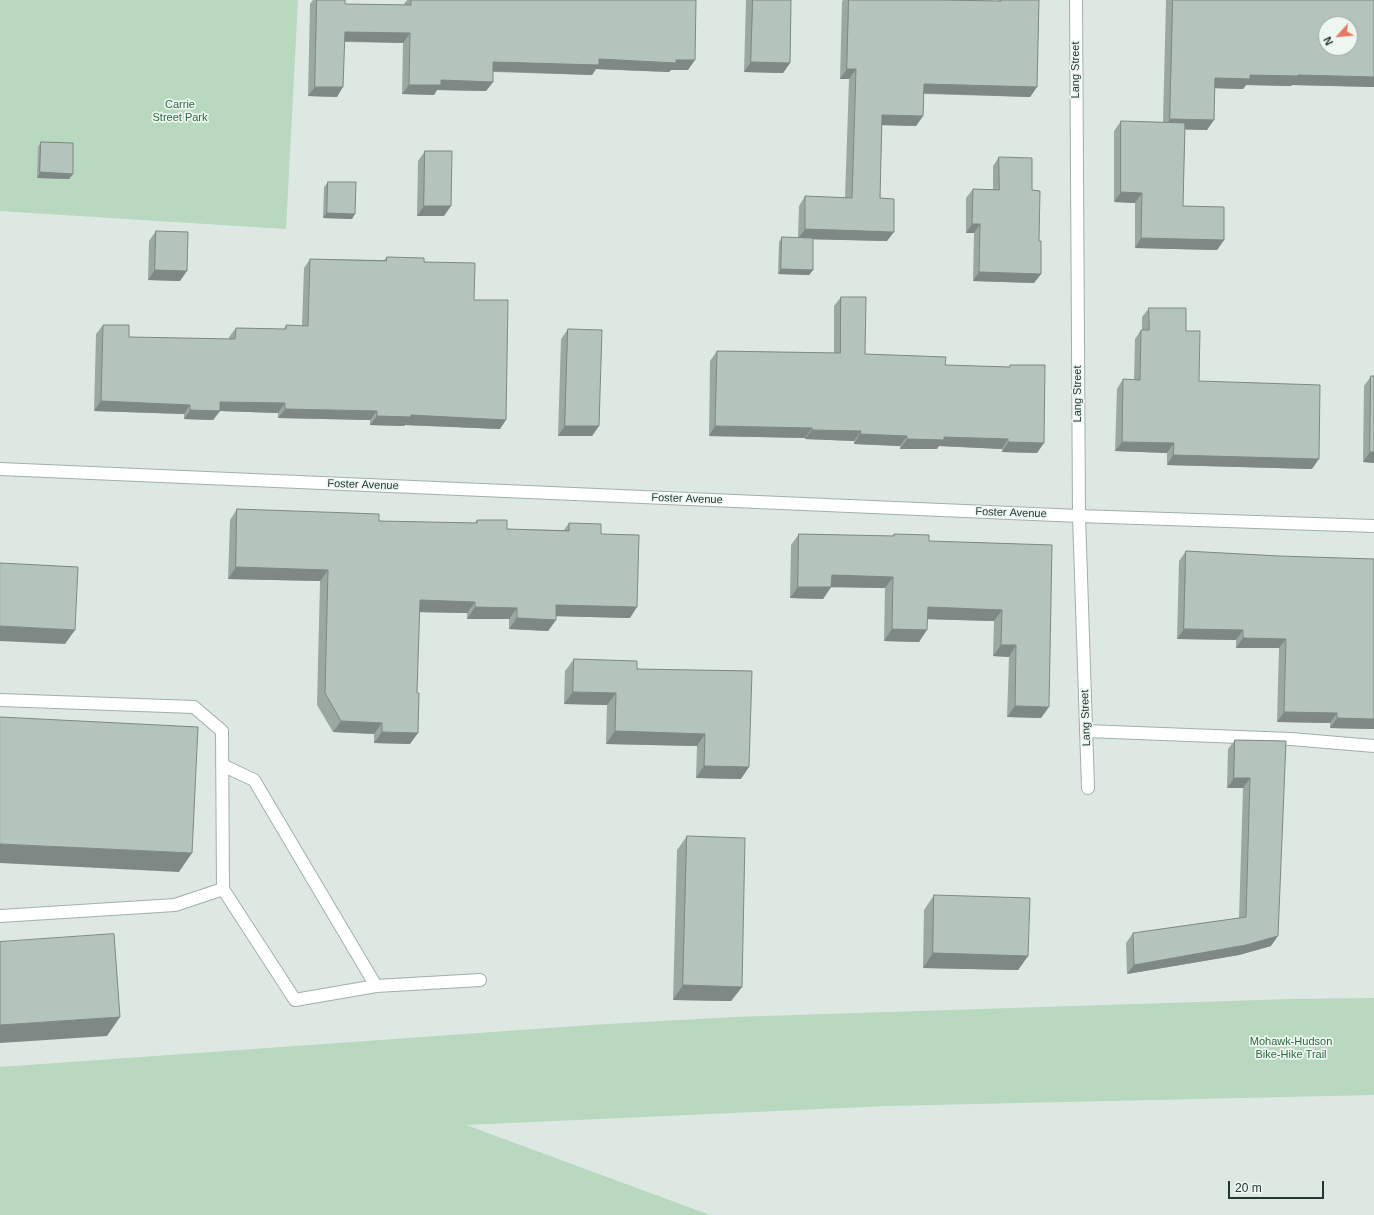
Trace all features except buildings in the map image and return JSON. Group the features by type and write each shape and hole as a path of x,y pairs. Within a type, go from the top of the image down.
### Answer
{"street":[{"name":"Lang Street","path":"1076,0 1079,516 1088,788"},
{"name":"Foster Avenue","path":"0,469 1079,516 1374,526"},
{"path":"0,700 194,707 222,731 223,889 295,1000 376,986 480,980"},
{"path":"1086,731 1291,739 1374,746"},
{"path":"222,765 254,780 376,986"},
{"path":"0,916 175,905 223,889"}],"green space":[{"name":"Carrie Street Park","path":"0,0 298,0 286,229 0,211"},
{"name":"Mohawk-Hudson Bike-Hike Trail","path":"1374,998 1374,1095 888,1106 466,1125 710,1215 0,1215 0,1067 591,1025 733,1017 1290,999"}]}
